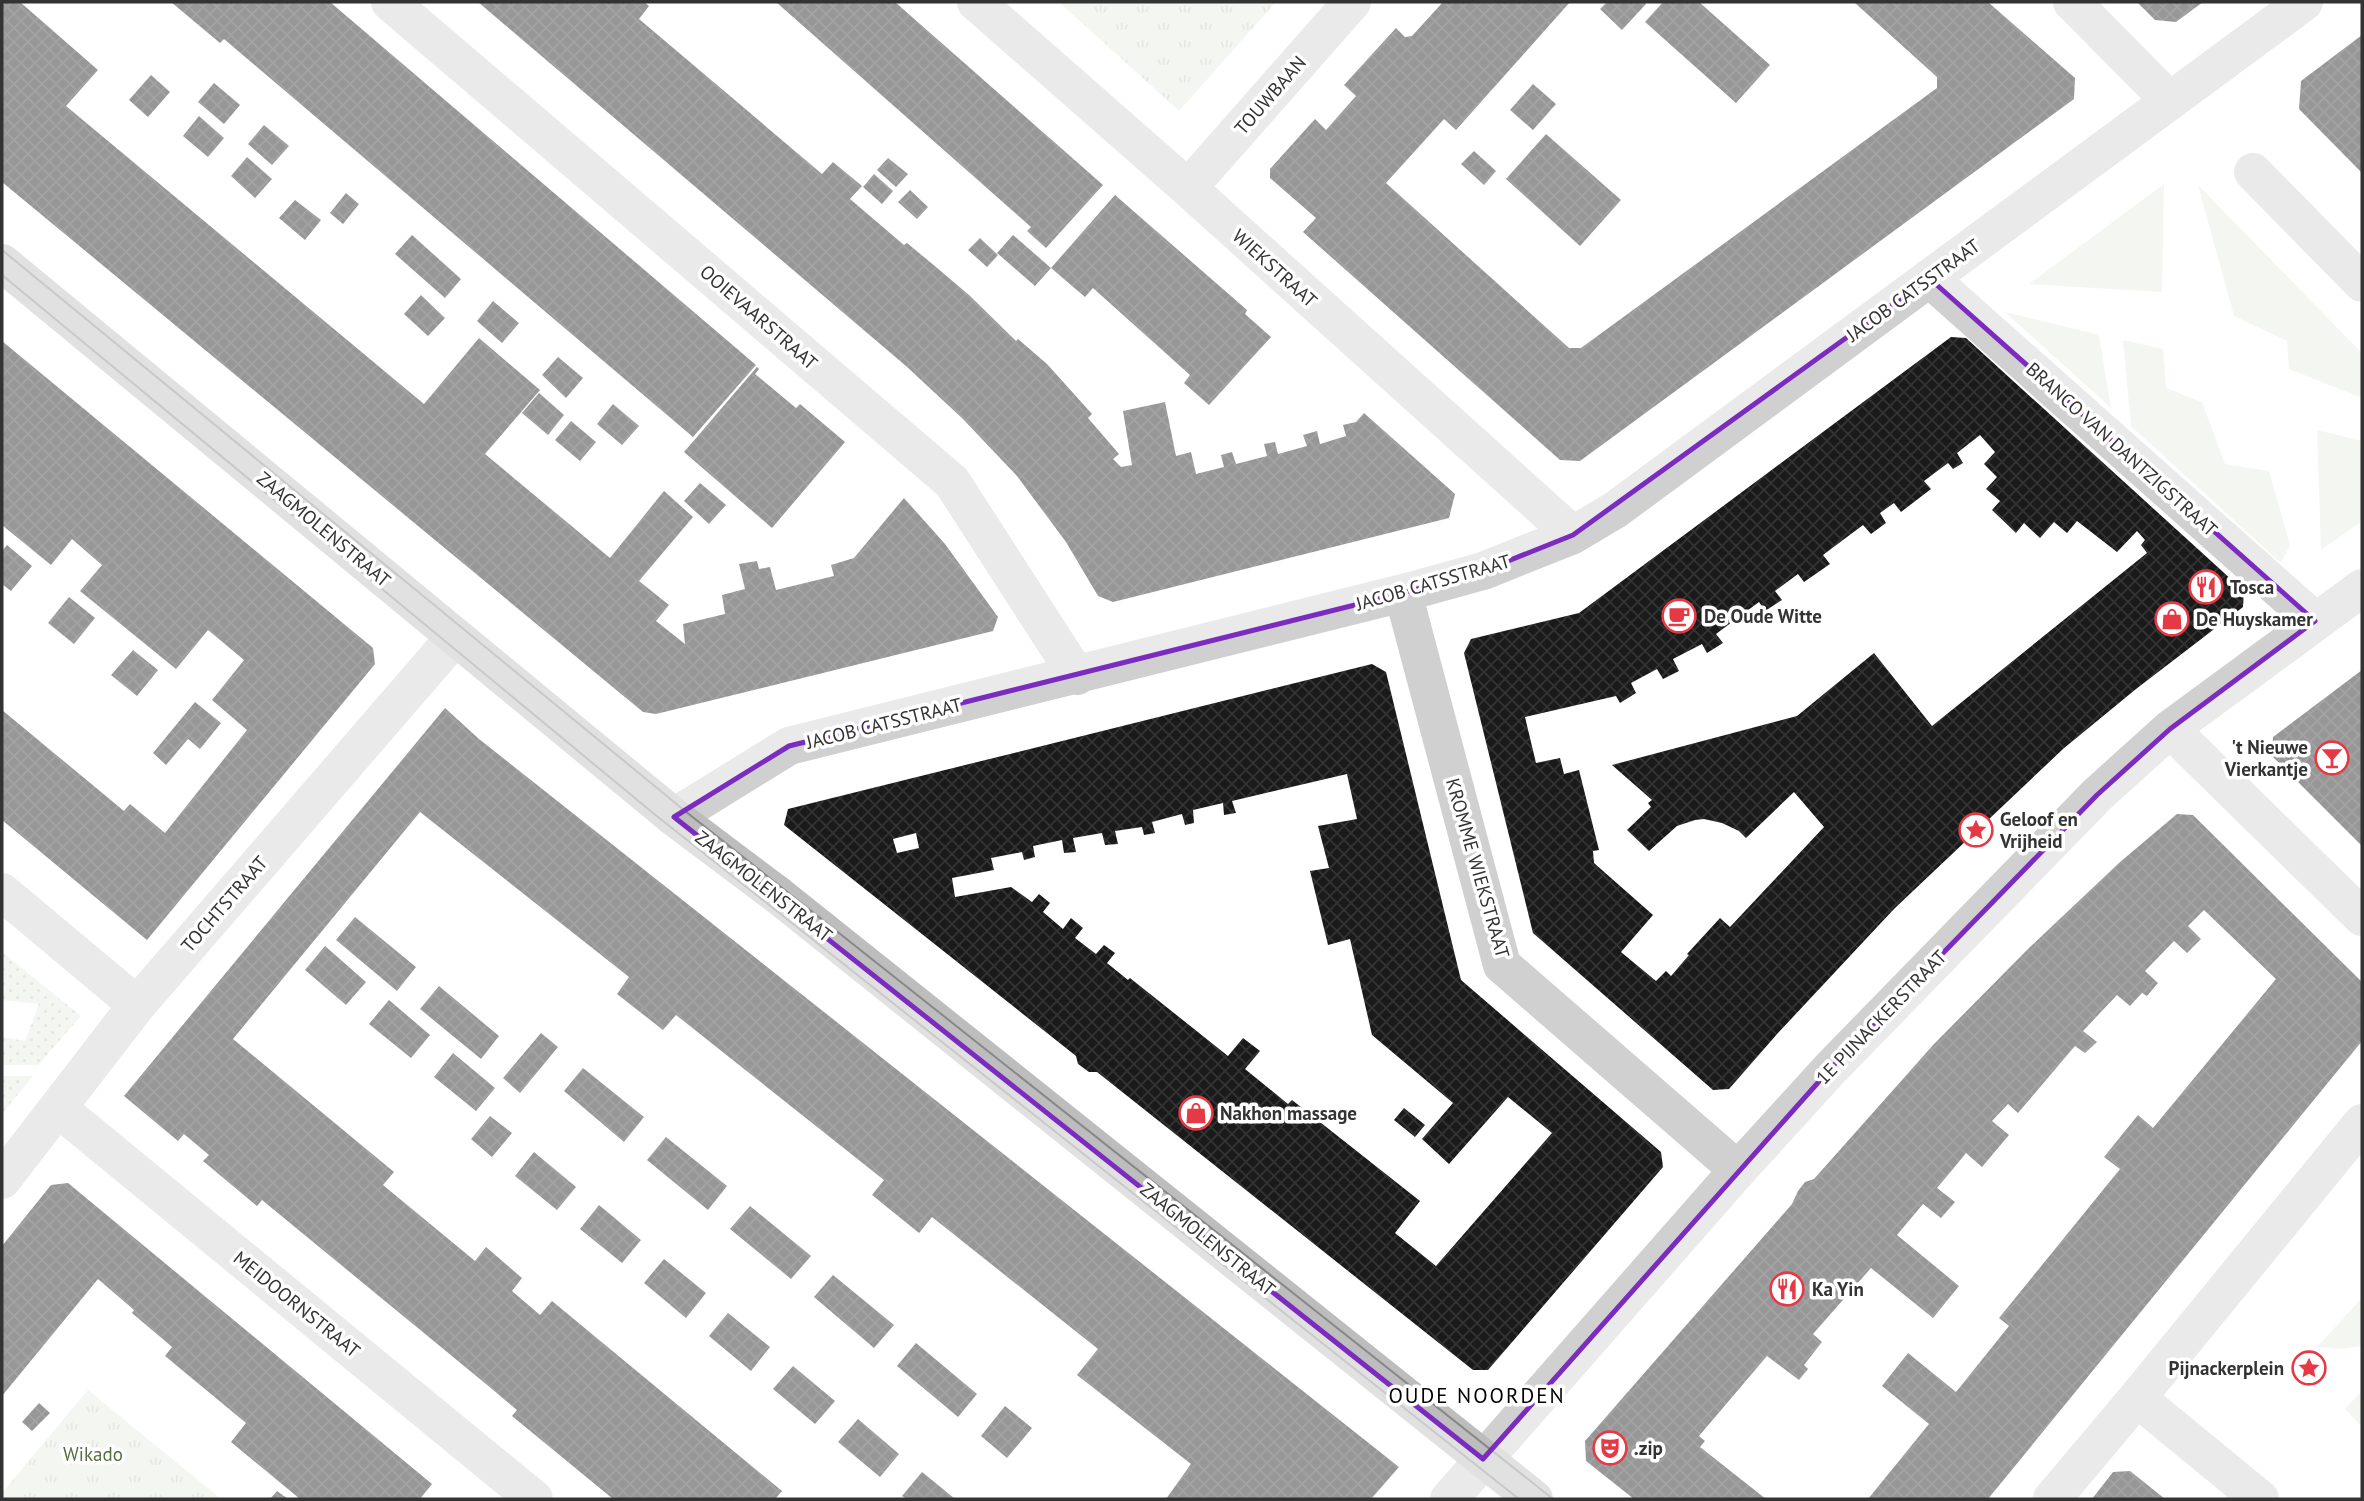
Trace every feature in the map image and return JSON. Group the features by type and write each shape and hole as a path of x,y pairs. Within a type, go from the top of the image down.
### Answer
{"street":[{"name":"OOIEVAARSTRAAT","path":"390,2 952,482 1077,676"},
{"name":"WIEKSTRAAT","path":"976,2 1188,188 1573,535"},
{"name":"TOUWBAAN","path":"1188,188 1352,2"},
{"path":"2072,2 2170,101"},
{"name":"JACOB CATSSTRAAT","path":"674,817 789,746 1403,593 1483,571 1573,535 1615,510 2304,2"},
{"path":"2253,172 2362,283"},
{"name":"ZAAGMOLENSTRAAT","path":"2,263 674,817 779,896 1534,1499"},
{"name":"BRANCO VAN DANTZIGSTRAAT","path":"1929,278 2315,621"},
{"name":"1E PIJNACKERSTRAAT","path":"1449,1499 1831,1068 2087,805 2170,729 2362,588"},
{"name":"KROMME WIEKSTRAAT","path":"1403,593 1503,965 1738,1170"},
{"name":"TOCHTSTRAAT","path":"2,1180 137,1005 455,637"},
{"path":"2170,729 2362,917"},
{"path":"2,892 137,1005"},
{"name":"MEIDOORNSTRAAT","path":"59,1109 534,1499"},
{"path":"2052,1499 2362,1123"},
{"path":"2137,1398 2260,1499"}],"highlighted area":[{"path":"1929,278 2315,621 2170,729 2097,795 1831,1068 1483,1459 674,817 789,746 1403,593 1483,571 1573,535"}],"green space":[{"path":"1059,2 1276,2 1179,111"},
{"path":"2164,184 2162,292 2029,284"},
{"path":"2198,185 2362,353 2362,398 2289,369 2287,341 2234,316"},
{"path":"2005,312 2099,335 2111,408"},
{"path":"2123,340 2163,349 2166,388 2202,402 2225,464 2269,471 2290,545 2281,563 2131,426"},
{"path":"2317,430 2362,441 2362,521 2321,550"},
{"path":"2,952 81,1016 38,1065 2,1065 2,1037 25,1041 39,1004 2,1000"},
{"path":"2,1076 33,1076 2,1114"},
{"path":"2362,1298 2362,1346 2339,1349 2317,1347"},
{"name":"Wikado","path":"88,1390 221,1499 2,1499 2,1493"},
{"path":"2362,1391 2362,1427 2345,1409"}],"building":[{"path":"2,2 20,2 98,70 66,106 424,404 479,338 540,390 485,454 610,558 664,491 693,517 639,581 669,605 656,621 685,644 683,624 725,614 722,595 745,589 739,564 757,561 759,569 770,567 776,590 834,576 831,565 854,558 904,498 945,544 998,617 993,631 656,714 643,712 2,182"},
{"path":"171,2 330,2 756,365 693,437 224,39 220,43"},
{"path":"478,2 644,2 649,6 639,19 822,174 833,162 862,186 850,199 904,245 907,243 936,267 1016,341 1018,339 1047,364 1092,414 1088,418 1119,454 1113,459 1121,467 1132,465 1123,411 1165,402 1176,456 1191,452 1196,474 1224,467 1221,455 1232,452 1236,464 1267,456 1264,444 1275,442 1278,454 1307,446 1303,435 1317,431 1320,444 1346,436 1343,425 1356,422 1364,413 1455,494 1449,518 1113,602 1098,596 1066,542 1017,476 963,419 906,366"},
{"path":"776,2 895,2 1103,185 1046,248 1027,231 1031,227"},
{"path":"1443,2 1570,2 1456,130 1444,119 1386,183 1569,348 1581,348 1937,88 1937,77 1856,2 1988,2 2075,78 2074,99 1580,461 1560,460 1303,232 1316,218 1270,178 1270,169 1315,119 1326,130 1356,96 1344,85 1396,28 1405,37 1412,36"},
{"path":"1607,2 1646,4 1622,30 1600,9"},
{"path":"1663,2 1699,2 1770,65 1736,103 1645,22"},
{"path":"2137,2 2203,2 2176,22 2155,20"},
{"path":"2362,35 2362,173 2299,109 2301,81"},
{"path":"151,75 170,92 148,117 129,100"},
{"path":"214,83 240,105 224,124 198,102"},
{"path":"1533,84 1556,104 1533,130 1510,110"},
{"path":"199,116 224,138 208,157 183,136"},
{"path":"264,125 289,146 272,165 248,144"},
{"path":"1546,134 1621,200 1580,246 1506,179"},
{"path":"1474,151 1496,171 1484,185 1461,164"},
{"path":"247,157 272,179 255,198 231,176"},
{"path":"888,158 908,174 896,187 877,170"},
{"path":"874,174 893,191 882,204 863,187"},
{"path":"910,190 928,207 917,219 898,202"},
{"path":"346,193 359,204 343,224 330,213"},
{"path":"1115,195 1247,310 1245,314 1271,337 1209,405 1184,383 1190,375 1093,288 1085,297 1051,268"},
{"path":"295,200 321,220 305,240 279,218"},
{"path":"412,235 461,279 445,298 395,254"},
{"path":"1013,235 1051,268 1035,286 997,253"},
{"path":"980,238 998,255 987,267 968,250"},
{"path":"421,295 445,318 428,336 404,314"},
{"path":"493,301 519,323 502,343 477,321"},
{"path":"1951,337 1966,338 2244,591 2243,607 2063,749 1894,909 1729,1089 1713,1090 1533,933 1464,653 1471,639 1579,613","holes":["1980,435 1995,452 1984,464 1997,477 1986,489 2000,501 1992,510 2016,533 2024,523 2040,538 2054,522 2067,533 2077,521 2117,552 2137,531 2145,540 2141,545 2147,553 1932,726 1874,653 1797,716 1612,765 1652,800 1648,803 1651,807 1627,830 1649,851 1677,826 1695,820 1722,823 1739,831 1746,838 1794,792 1824,827 1730,927 1720,918 1671,976 1666,971 1656,981 1621,952 1653,915 1594,863 1593,851 1599,850 1579,770 1564,774 1560,758 1536,763 1525,717 1616,696 1620,703 1636,693 1631,683 1657,669 1663,679 1679,671 1673,659 1702,644 1707,653 1723,643 1716,634 1759,602 1765,611 1782,600 1775,591 1798,574 1804,582 1830,564 1823,555 1863,525 1871,534 1886,523 1880,513 1894,503 1901,512 1931,489 1924,481 1948,463 1953,469 1963,463 1957,453"]},
{"path":"2,341 373,648 375,664 147,940 2,820 2,710 124,811 130,804 165,833 247,730 212,700 244,660 208,630 176,669 80,591 102,565 72,539 51,565 2,525"},
{"path":"558,357 583,378 566,398 542,375"},
{"path":"757,367 759,369 755,374 796,408 800,404 845,442 772,528 684,452"},
{"path":"539,393 564,415 548,435 522,413"},
{"path":"613,404 639,426 622,445 597,424"},
{"path":"571,421 596,442 580,461 555,440"},
{"path":"700,483 726,505 709,524 684,501"},
{"path":"7,545 32,566 11,591 2,584 2,551"},
{"path":"69,597 95,618 74,644 48,623"},
{"path":"133,650 158,670 137,696 111,675"},
{"path":"1372,664 1386,672 1461,980 1661,1152 1663,1167 1488,1370 1473,1370 1097,1072 1089,1072 1078,1064 1076,1056 784,825 788,809","holes":["1347,774 1357,819 1318,826 1329,868 1310,871 1328,945 1350,939 1372,1035 1453,1103 1422,1139 1449,1164 1508,1097 1552,1133 1436,1266 1395,1233 1420,1201 1292,1100 1288,1104 1245,1069 1260,1051 1243,1038 1228,1056 1130,978 1128,980 1107,963 1115,953 1104,945 1096,954 1075,938 1083,928 1071,918 1063,929 1043,912 1050,903 1039,894 1032,902 1011,887 955,897 952,878 994,870 991,858 1022,852 1024,860 1035,857 1033,846 1062,840 1064,853 1076,852 1073,838 1102,833 1105,845 1118,844 1115,831 1142,827 1144,835 1155,833 1152,822 1182,814 1185,825 1194,823 1193,810 1223,803 1224,815 1236,813 1232,801","916,833 919,848 897,853 893,839"]},
{"path":"2362,670 2362,846 2272,756 2273,737"},
{"path":"195,702 221,723 200,749 188,739 166,765 153,753"},
{"path":"445,708 479,739 1399,1467 1371,1499 1166,1499 1191,1464 1077,1375 1098,1349 932,1217 919,1233 872,1195 884,1180 676,1015 663,1030 617,994 629,977 420,812 233,1039 394,1172 383,1185 475,1261 486,1247 522,1278 512,1291 540,1315 552,1301 782,1491 775,1499 613,1499 512,1416 517,1410 486,1384 262,1200 257,1206 203,1161 209,1155 184,1134 178,1141 124,1096"},
{"path":"2177,814 2193,815 2362,982 2362,1041 1988,1499 1868,1499 1929,1424 1882,1386 1908,1353 1956,1392 2009,1326 1999,1318 2120,1169 2104,1157 2138,1115 2153,1128 2276,979 2204,910 2188,926 2201,939 2187,953 2174,941 2145,971 2158,983 2147,996 2142,993 2130,1006 2117,995 2083,1031 2097,1042 2085,1053 2075,1046 2018,1113 2008,1104 1992,1121 2009,1135 1982,1167 1966,1153 1937,1188 1955,1202 1941,1218 1923,1204 1897,1235 1959,1286 1933,1318 1871,1268 1813,1334 1822,1342 1804,1365 1808,1369 1799,1380 1767,1356 1699,1436 1705,1441 1700,1447 1766,1499 1634,1499 1586,1461 1585,1441 1792,1204 1805,1182 1814,1179 1934,1044 2028,949 2120,862"},
{"path":"355,917 416,967 397,991 336,940"},
{"path":"325,946 366,982 346,1005 305,970"},
{"path":"439,986 499,1036 481,1059 420,1009"},
{"path":"389,1000 430,1035 411,1058 369,1024"},
{"path":"541,1033 558,1047 520,1093 503,1078"},
{"path":"453,1053 495,1088 476,1111 434,1077"},
{"path":"583,1068 644,1117 624,1142 564,1091"},
{"path":"1404,1108 1425,1125 1415,1137 1394,1120"},
{"path":"490,1116 512,1133 492,1157 471,1139"},
{"path":"666,1137 727,1186 708,1210 647,1160"},
{"path":"534,1152 576,1187 557,1210 515,1176"},
{"path":"68,1183 432,1484 420,1499 300,1499 231,1442 246,1423 165,1356 172,1347 98,1279 2,1396 2,1246 51,1185"},
{"path":"599,1205 641,1240 622,1263 580,1229"},
{"path":"750,1206 811,1256 791,1279 730,1229"},
{"path":"664,1259 706,1293 686,1318 644,1283"},
{"path":"833,1275 894,1325 874,1348 814,1297"},
{"path":"728,1313 770,1347 751,1371 709,1336"},
{"path":"916,1343 977,1394 958,1417 897,1366"},
{"path":"793,1366 835,1401 815,1424 773,1389"},
{"path":"39,1403 50,1413 32,1431 22,1422"},
{"path":"1005,1406 1032,1428 1007,1458 981,1436"},
{"path":"858,1419 899,1454 880,1477 838,1442"},
{"path":"2130,1471 2165,1499 2092,1499 2113,1472"},
{"path":"922,1472 955,1499 907,1499 902,1496"},
{"path":"277,1491 288,1499 270,1499"}],"tram line":[{"path":"2,250 685,811 1553,1499"},
{"path":"2,275 653,813 1519,1499"}],"place":[{"name":"Tosca","path":"2206,587"},
{"name":"De Oude Witte","path":"1679,616"},
{"name":"De Huyskamer","path":"2172,619"},
{"name":"'t Nieuwe Vierkantje","path":"2332,758"},
{"name":"Geloof en Vrijheid","path":"1976,830"},
{"name":"Nakhon massage","path":"1196,1113"},
{"name":"Ka Yin","path":"1787,1289"},
{"name":"Pijnackerplein","path":"2309,1368"},
{"name":".zip","path":"1610,1448"}],"district":[{"name":"OUDE NOORDEN","path":"1477,1396"}]}
